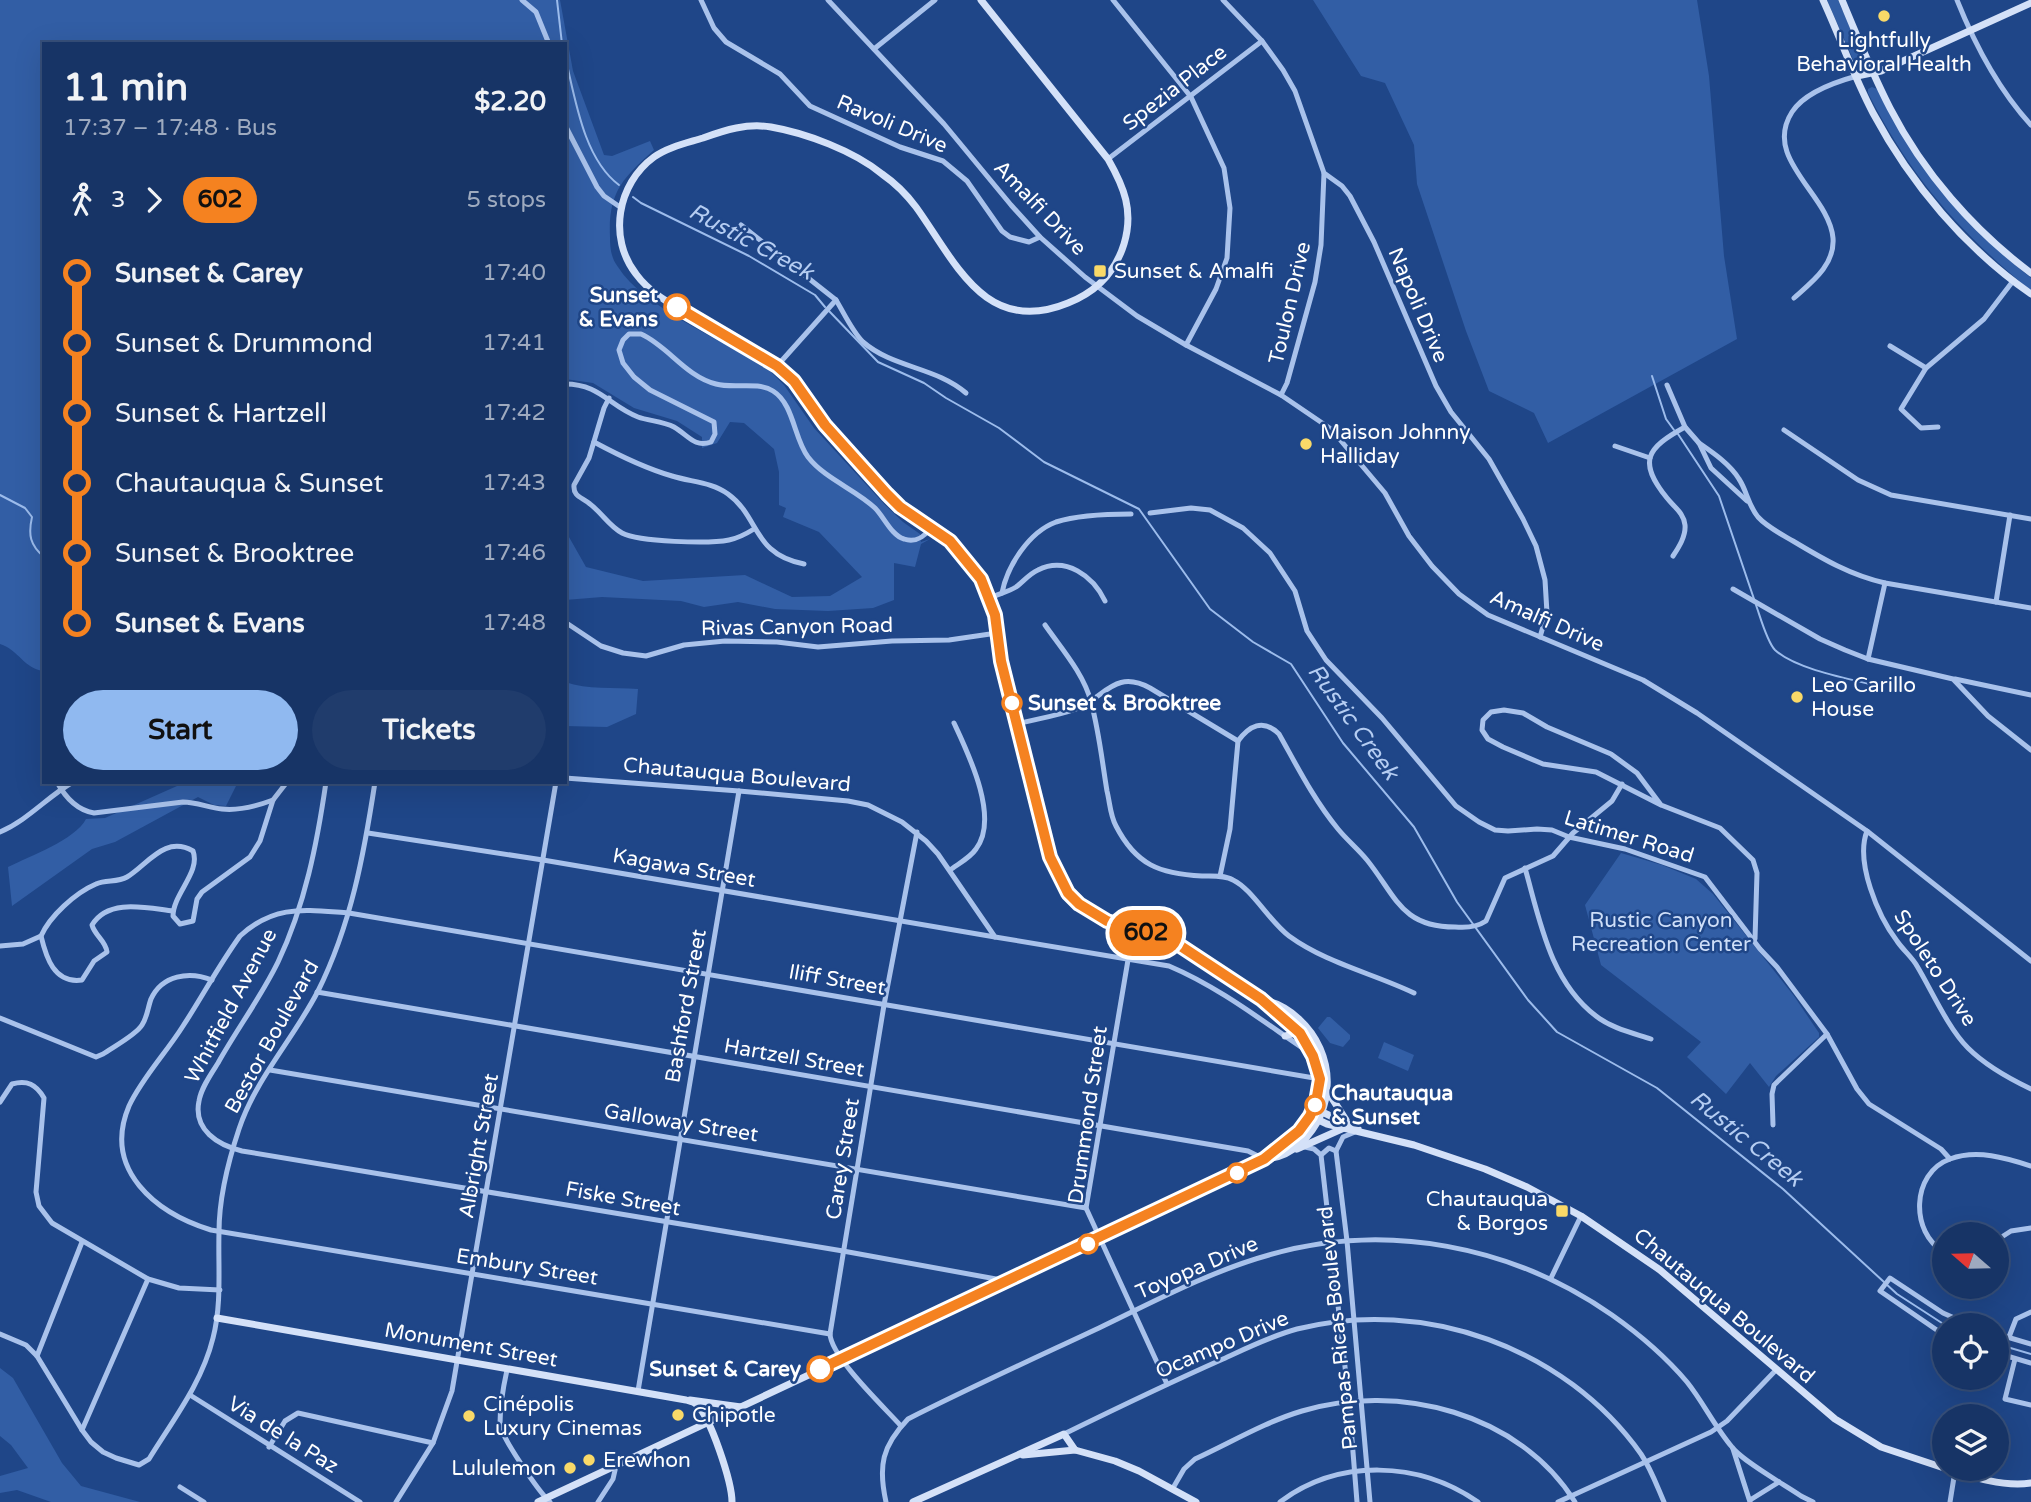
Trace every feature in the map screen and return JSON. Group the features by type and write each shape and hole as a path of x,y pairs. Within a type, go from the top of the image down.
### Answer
{"main road":[{"path":"545,1501 1264,1159 1299,1131 1312,1112 1319,1092 1320,1079 1313,1056 1300,1033 1289,1021 1261,999 1176,943 1107,921 1079,904 1068,893 1050,857 1001,661 990,598 973,566 950,541 900,507 887,494 825,425 794,381 777,366 648,288 633,270 624,253 620,207 634,178 648,162 659,153 724,131 745,126 770,127 840,149 881,173 915,206 965,279 993,301 1013,308 1043,311 1077,300 1098,287 1118,261 1128,227 1127,199 1108,159 981,0"},
{"path":"1823,0 1888,138 1922,188 1961,234 2031,294"},
{"path":"1842,0 1873,73 1902,130 1943,187 1975,224 2031,273"},
{"path":"1857,76 1873,73 2031,3"},
{"path":"1261,999 1288,1009 1312,1033 1321,1048 1327,1069 1328,1091 1321,1116 1310,1134 1293,1150"},
{"path":"1285,1036 1295,1033 1289,1021"},
{"path":"1264,1159 1278,1158 1347,1126 1328,1091"},
{"name":"Chautauqua Boulevard","path":"1312,1112 1361,1131 1437,1152 1485,1169 1527,1187 1581,1216 1660,1270 1827,1413 1881,1447 1932,1464"},
{"name":"Monument Street","path":"217,1318 507,1370 741,1407"},
{"path":"686,1399 699,1408 726,1465 732,1502"},
{"path":"913,1502 1064,1434 1075,1450"},
{"path":"1019,1455 1075,1450 1115,1461 1173,1488 1196,1502"},
{"name":"Chautauqua Boulevard","path":"1991,1481 2017,1485 2031,1483"}],"street":[{"path":"522,0 536,12 548,42"},
{"name":"Ravoli Drive","path":"701,0 714,28 726,42 780,74 810,106 900,147 943,161 967,181 1002,231 1010,237 1029,242 1040,237"},
{"name":"Amalfi Drive","path":"828,0 944,124 1040,237 1098,287 1138,316 1186,345 1281,395 1331,429 1385,492 1409,536 1432,566 1459,594 1488,615 1655,686 1867,831 2031,961"},
{"path":"874,49 935,0"},
{"path":"1113,0 1191,97 1224,169 1230,208 1227,258 1216,289 1186,345"},
{"name":"Napoli Drive","path":"1223,0 1262,41 1283,70 1295,91 1324,173 1342,186 1350,196 1378,251 1436,386 1451,411 1489,459 1536,546 1547,594 1547,613 1540,637"},
{"path":"1957,0 1969,31 1995,78 2030,122"},
{"name":"Spezia Place","path":"1108,159 1262,41"},
{"path":"1794,298 1821,274 1827,265 1833,237 1827,221 1788,155 1785,130 1790,115 1802,100 1857,76"},
{"path":"567,129 597,187 604,196 620,207"},
{"name":"Toulon Drive","path":"1281,395 1287,383 1315,282 1321,245 1324,173"},
{"path":"741,225 836,300 861,340 880,354 940,375 966,393"},
{"path":"1938,427 1921,428 1901,409 1926,368 1984,319 2013,281"},
{"path":"777,366 836,300"},
{"path":"567,384 585,385 630,413 674,427 700,445 711,442 715,434 714,422 650,390 634,377 624,363 620,350 622,341 629,334 641,334 693,374 707,381 729,386 771,389 785,405 805,454 816,467 858,493 877,510 900,538 911,541 923,537 932,528"},
{"path":"1890,346 1926,368"},
{"path":"1667,385 1685,427 1737,477 1746,493 1747,501"},
{"path":"609,398 573,490 577,496 589,502 619,531 641,540 722,541 738,538 754,529"},
{"path":"1673,556 1680,546 1685,526 1679,511 1668,500 1652,475 1650,458 1662,440 1685,427"},
{"path":"1784,430 1876,489 1891,495 2031,519"},
{"path":"594,442 637,464 720,489 734,499 754,529 776,553 804,564"},
{"path":"1699,443 1711,468 1747,501 1759,519 1849,573 1885,583 2031,608"},
{"path":"1615,446 1650,458"},
{"name":"Latimer Road","path":"1150,513 1191,508 1210,510 1243,528 1270,553 1295,591 1307,631 1326,660 1382,719 1457,806 1495,830 1552,830 1569,837 1625,849 1705,877 1827,1034 1852,1081 1869,1104 1941,1149 1950,1159"},
{"path":"1002,593 1007,574 1020,553 1053,523 1131,514"},
{"path":"1996,602 2010,515"},
{"path":"990,598 1012,590 1037,570 1056,565 1084,574 1099,588 1105,601"},
{"path":"1868,659 1885,583"},
{"path":"1733,589 1821,639 1868,659 2031,695"},
{"name":"Rivas Canyon Road","path":"567,623 601,646 646,656 684,645 725,641 777,642 818,647 949,640 998,633"},
{"path":"1045,625 1087,689 1111,817 1126,844 1138,857 1178,875 1220,876 1239,884 1278,927 1304,946 1321,956 1414,993"},
{"path":"1953,679 1988,716 2031,750"},
{"path":"1017,724 1067,712 1091,701 1114,684 1135,681 1238,741"},
{"path":"1661,805 1637,774 1611,754 1547,727 1523,713 1504,710 1491,712 1483,720 1482,730 1488,739 1503,747 1543,764 1597,772 1661,805 1720,828 1753,860 1757,873 1755,940"},
{"path":"950,870 975,851 981,840 984,819 980,782 954,723"},
{"path":"1220,876 1230,829 1238,741 1255,725 1273,727 1279,734 1318,802 1339,831 1371,866 1396,903 1421,923 1442,927 1479,925 1489,917 1505,877 1553,856 1569,837 1612,801 1622,784"},
{"name":"Chautauqua Boulevard","path":"567,778 739,791 868,805 916,832 939,853 995,937"},
{"path":"58,784 76,806 94,813 183,802 195,802 221,809 240,809 273,800"},
{"path":"0,832 27,817 70,784"},
{"path":"173,911 130,906 103,912 92,925 94,932 106,945 107,952 94,961 82,981 69,979 47,962 41,936 46,925 57,913 94,884 125,878 144,861 165,849 187,848 193,851 194,865 173,916 180,924 193,921 197,899 202,892 250,857 260,841 273,800 285,784"},
{"name":"Whitfield Avenue","path":"233,1149 216,1142 207,1134 199,1115 198,1101 278,961 299,909 312,868 326,784"},
{"name":"Bestor Boulevard","path":"0,1334 26,1345 37,1356 82,1430 103,1452 139,1465 149,1459 190,1395 207,1359 217,1318 220,1290 219,1231 223,1188 233,1149 251,1101 317,992 349,913 368,833 375,784"},
{"name":"Albright Street","path":"396,1502 433,1443 449,1405 488,1192 556,784"},
{"name":"Bashford Street","path":"638,1391 739,791"},
{"name":"Spoleto Drive","path":"1867,831 1863,849 1872,894 1896,940 1915,963 1941,1009 1968,1048 2031,1090"},
{"name":"Carey Street","path":"830,1334 884,1004 916,832"},
{"name":"Kagawa Street","path":"368,833 995,937"},
{"path":"1525,868 1546,946 1555,965 1580,1001 1608,1023 1651,1039"},
{"name":"Iliff Street","path":"212,979 230,949 252,926 268,916 299,909 349,913 1320,1079"},
{"path":"0,946 23,944 41,936"},
{"path":"995,937 1159,963 1184,972 1313,1056"},
{"name":"Drummond Street","path":"1128,960 1086,1208 1167,1384"},
{"path":"0,1018 96,1057 141,1027 152,998 159,987 170,979 200,975 212,979"},
{"name":"Embury Street","path":"212,979 130,1105 122,1127 121,1148 127,1167 150,1198 184,1220 219,1231 830,1334"},
{"name":"Hartzell Street","path":"317,992 1248,1151 1264,1159"},
{"path":"1773,1125 1774,1086 1827,1034"},
{"name":"Galloway Street","path":"270,1070 1086,1208"},
{"path":"0,1102 12,1084 22,1082 32,1084 44,1098 36,1179 38,1206 52,1223 148,1279 179,1288 220,1290"},
{"path":"1303,1147 1321,1155 1329,1148 1336,1151 1343,1137 1361,1131"},
{"name":"Fiske Street","path":"233,1149 844,1251 1007,1282"},
{"name":"Pampas Ricas Boulevard","path":"1336,1151 1347,1241 1370,1502"},
{"name":"Pampas Ricas Boulevard","path":"1321,1155 1333,1242 1357,1502"},
{"path":"1932,1242 1922,1228 1918,1206 1928,1177 1941,1164 1950,1159 1987,1155 2031,1166"},
{"path":"1551,1278 1581,1216"},
{"path":"2009,1232 2031,1228"},
{"name":"Toyopa Drive","path":"886,1502 881,1467 883,1456 894,1435 908,1419 1237,1265 1293,1248 1333,1242 1388,1239 1457,1247 1494,1257 1551,1278 1613,1315 1657,1351 1687,1382 1733,1449 1779,1482 1813,1502"},
{"path":"37,1356 82,1242"},
{"path":"82,1430 148,1279"},
{"path":"1932,1327 1880,1291 1887,1282 1943,1313"},
{"path":"2031,1312 2016,1319 2009,1338 2031,1344"},
{"name":"Ocampo Drive","path":"1064,1434 1167,1384 1272,1337 1297,1329 1341,1321 1418,1321 1460,1330 1503,1344 1534,1360 1579,1390 1604,1411 1645,1462 1664,1502"},
{"path":"830,1334 830,1340 841,1359 901,1426"},
{"path":"2009,1357 2031,1363"},
{"path":"2015,1359 2005,1399 2031,1405"},
{"path":"507,1370 500,1402 501,1427 545,1501"},
{"path":"1558,1502 1574,1499 1719,1427 1776,1370"},
{"name":"Via de la Paz","path":"190,1395 360,1502"},
{"path":"1173,1488 1184,1469 1195,1459 1302,1410 1362,1401 1412,1402 1448,1410 1478,1421 1523,1447 1560,1480 1574,1499"},
{"path":"269,1447 285,1421 298,1413 433,1443"},
{"path":"1733,1449 1750,1501 1779,1482"},
{"path":"598,1502 613,1479 615,1466"},
{"path":"1280,1502 1321,1479 1368,1470 1400,1471 1435,1479 1462,1491 1478,1502"},
{"path":"1950,1502 1953,1481"},
{"path":"180,1487 204,1502"}],"green space":[{"path":"0,0 560,0 573,71 604,155 612,156 650,141 654,150 626,178 615,197 610,237 611,253 616,264 631,283 668,311 772,373 784,385 814,428 885,505 920,534 921,542 930,539 921,544 915,567 894,563 894,600 873,608 828,611 775,609 738,602 704,607 681,601 602,597 567,600 567,534 586,567 643,581 745,575 792,597 830,596 862,577 819,532 783,517 786,508 779,505 779,472 774,449 744,423 730,422 717,443 702,448 702,437 677,421 634,408 593,383 567,379 567,42 42,42 42,671 31,667 12,650 0,644"},
{"path":"1313,0 1697,0 1709,76 1724,256 1737,339 1548,443 1534,413 1489,391 1417,184 1414,145 1385,83 1361,76"},
{"path":"1827,0 1838,0 1864,60 1861,67 1855,64"},
{"path":"1868,89 1877,89 1909,145 1962,215 2031,278 2031,291 1959,224 1920,177 1902,152 1868,93"},
{"path":"567,683 638,689 636,714 607,727 567,726"},
{"path":"182,784 237,784 226,806 214,805 198,797 115,842 92,849 12,906 8,867 62,841 86,819 105,818"},
{"name":"Rustic Canyon Recreation Center","path":"1621,853 1696,879 1713,894 1794,996 1819,1033 1819,1037 1776,1076 1769,1087 1750,1063 1726,1094 1687,1057 1701,1042 1601,965 1585,905"},
{"path":"1327,1017 1350,1035 1343,1047 1330,1043 1318,1028"},
{"path":"1384,1042 1414,1055 1408,1071 1378,1058"},
{"path":"0,1368 13,1378 62,1463 81,1486 140,1502 51,1502 17,1490 0,1493 0,1476 28,1468 11,1445 0,1436"}],"waterway":[{"name":"Rustic Creek","path":"557,0 562,42"},
{"name":"Rustic Creek","path":"567,65 582,126 589,143 597,159 619,185"},
{"name":"Rustic Creek","path":"633,197 749,256 815,295 825,307"},
{"name":"Rustic Creek","path":"829,311 878,362 924,383 999,428 1044,462 1139,509 1210,609 1253,642 1291,664 1343,743 1414,827 1457,902 1528,1000 1557,1032 1657,1088 1783,1189 1897,1294 1932,1317"},
{"path":"1652,376 1666,419 1674,430"},
{"path":"1678,434 1719,496 1754,599"},
{"path":"0,495 25,508 32,517 31,539 42,555"},
{"path":"1756,605 1769,641 1775,650 1785,657 1826,673 1883,687"},
{"name":"Rustic Creek","path":"2009,1348 2031,1354"}],"bus line":[{"name":"602","path":"677,307 777,366 794,381 825,425 887,494 900,507 950,541 973,566 990,598 995,615 1001,661 1050,857 1068,893 1079,904 1107,921 1176,943 1261,999 1300,1033 1309,1046 1320,1079 1316,1102 1307,1121 1299,1131 1264,1159 820,1369"}],"place":[{"name":"Lightfully Behavioral Health","path":"1884,16"},
{"name":"Sunset & Amalfi","path":"1100,271"},
{"name":"Sunset & Evans","path":"677,307"},
{"name":"Maison Johnny Halliday","path":"1306,444"},
{"name":"Leo Carillo House","path":"1797,697"},
{"name":"Sunset & Brooktree","path":"1012,703"},
{"name":"Chautauqua & Sunset","path":"1315,1105"},
{"name":"Chautauqua & Borgos","path":"1562,1211"},
{"name":"Sunset & Carey","path":"820,1369"},
{"name":"Chipotle","path":"678,1415"},
{"name":"Cinépolis Luxury Cinemas","path":"469,1416"},
{"name":"Erewhon","path":"589,1460"},
{"name":"Lululemon","path":"570,1468"}]}
